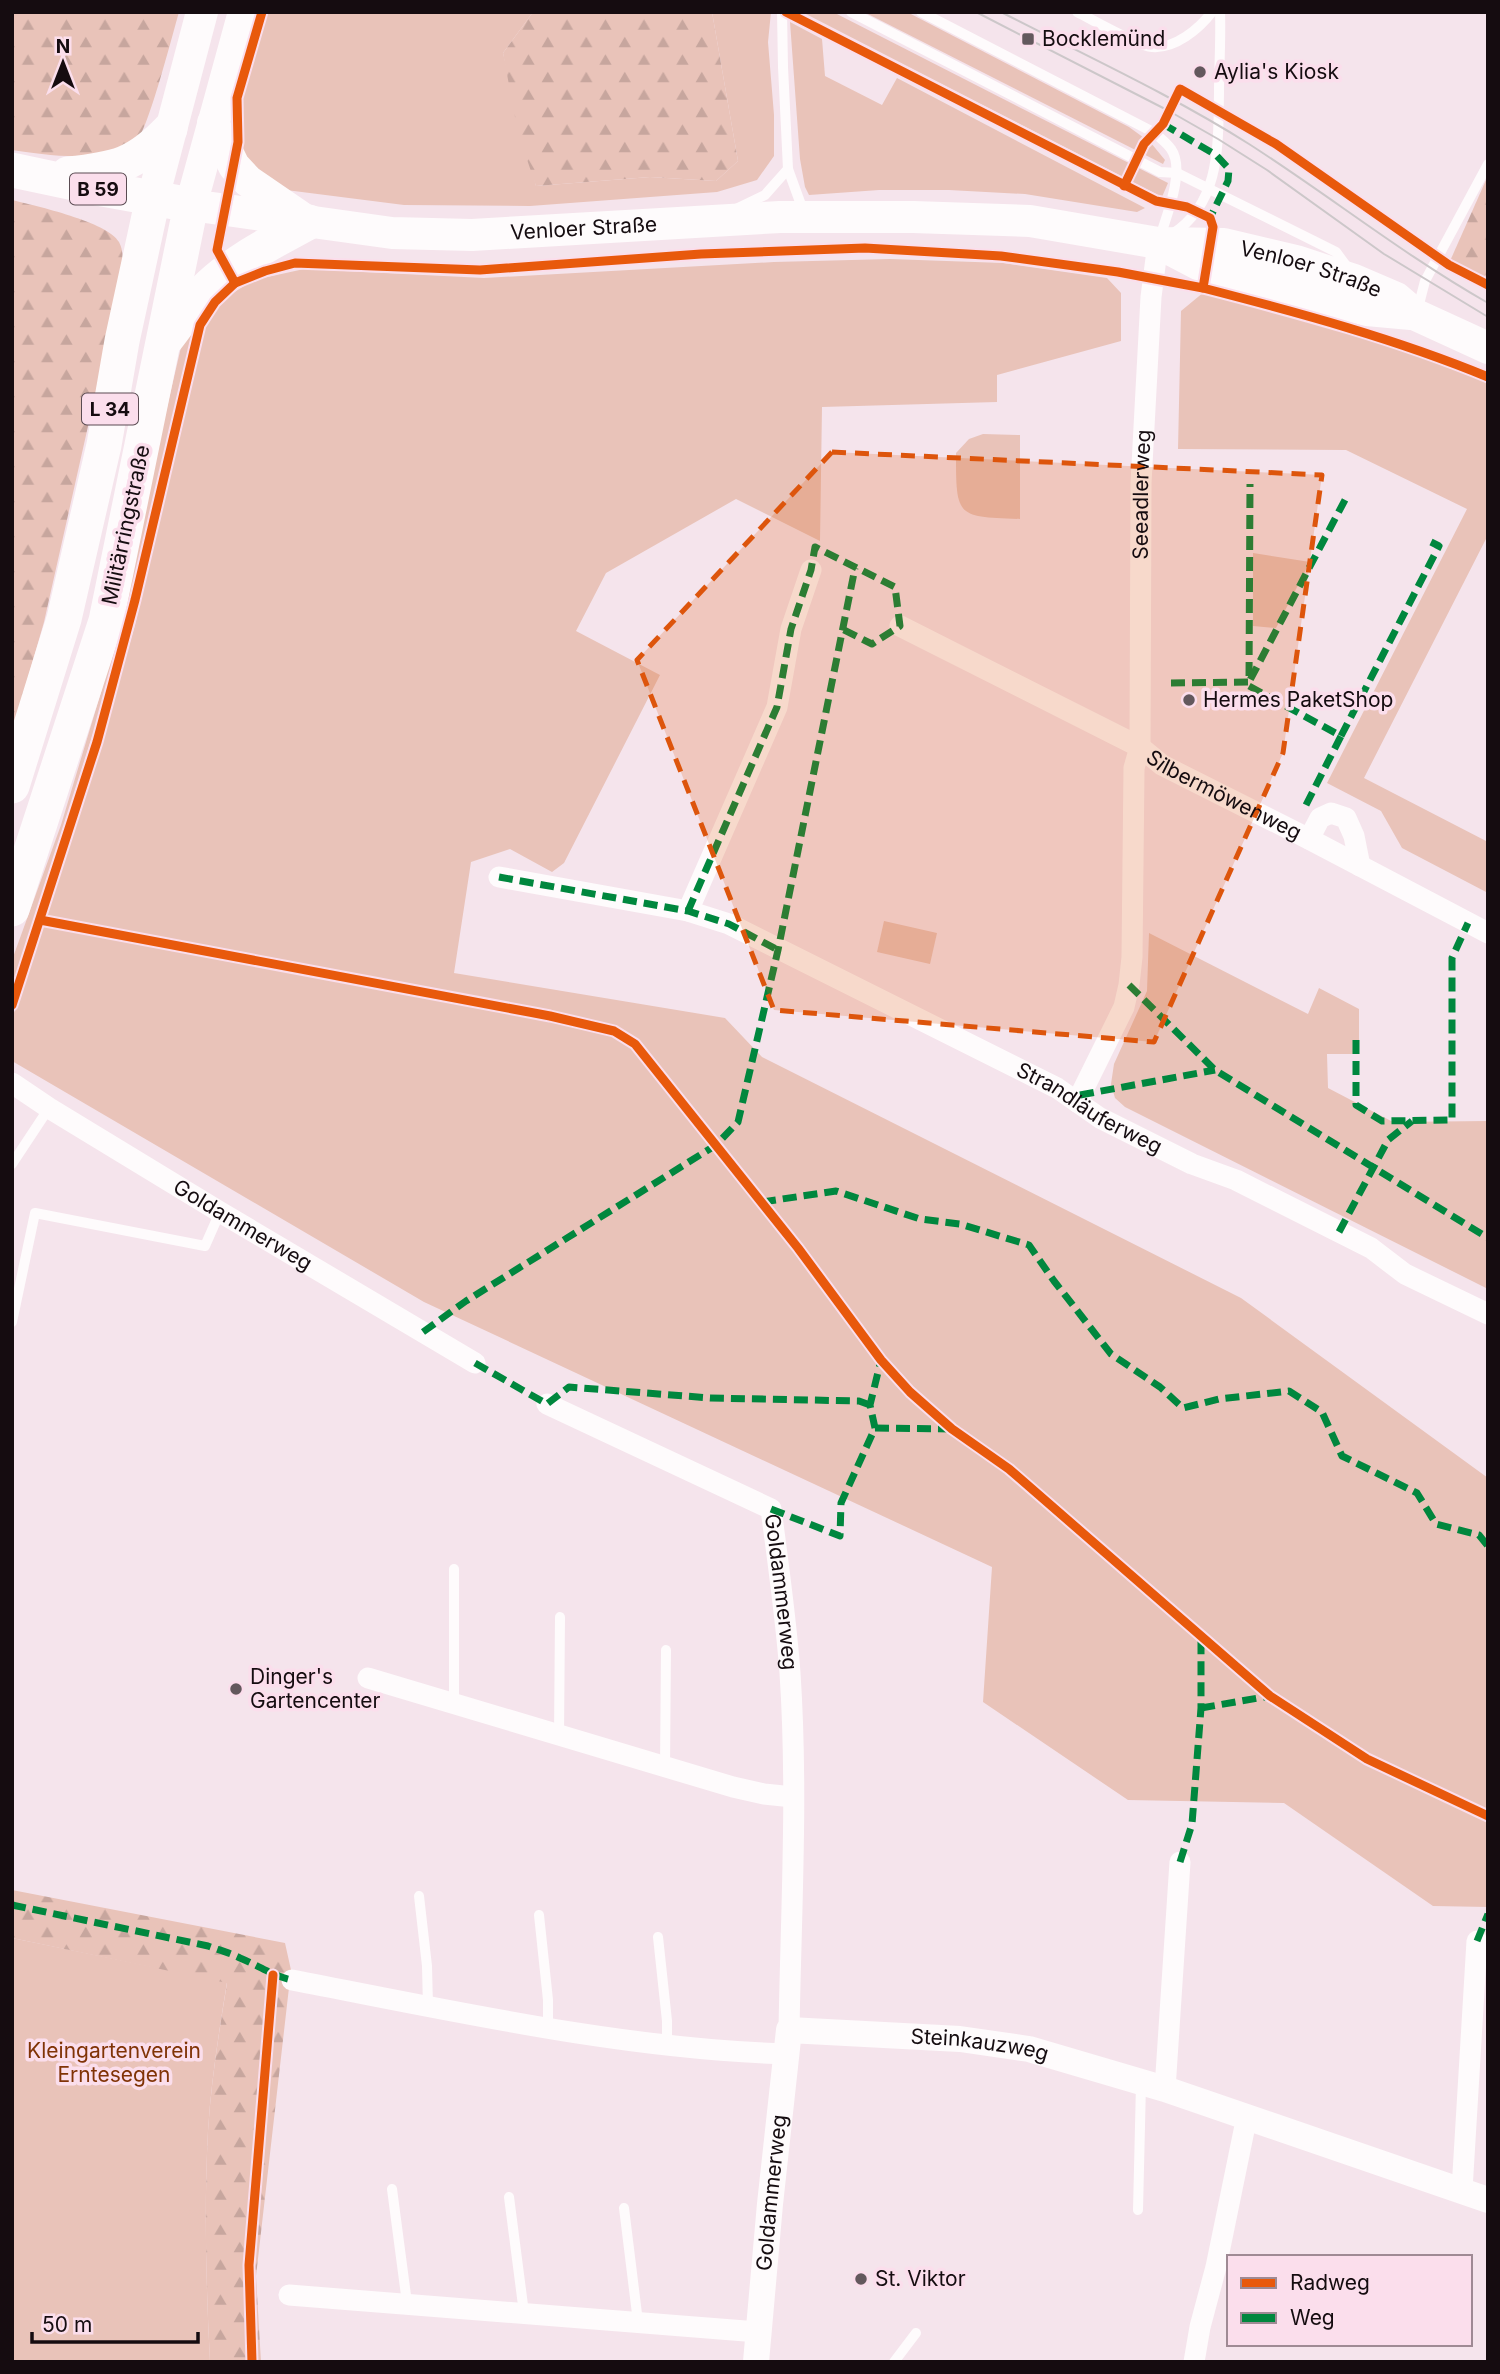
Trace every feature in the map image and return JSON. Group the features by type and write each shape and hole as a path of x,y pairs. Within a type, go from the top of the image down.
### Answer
{"main road":[{"name":"L 34","path":"153,198 202,12"},
{"name":"Militärringstraße","path":"12,909 106,621 191,205 244,12"},
{"path":"163,344 202,293 226,271 254,252 309,222 248,181 234,166 213,124"},
{"path":"28,173 108,170 139,158 153,148 170,129"},
{"name":"Venloer Straße","path":"28,173 191,205 392,233 472,235 806,217 913,217 1030,221 1158,243 1224,244 1296,261 1354,280 1396,298 1416,315 1488,348"},
{"name":"Militärringstraße","path":"12,786 64,619 104,444 122,341 153,198"},
{"name":"Venloer Straße","path":"1158,243 1206,268 1367,310 1416,315"}],"street":[{"name":"Seeadlerweg","path":"1077,1102 1124,1007 1132,957 1134,768 1139,747 1141,483 1151,298 1158,243"},
{"path":"688,911 776,707 791,629 811,570"},
{"path":"900,626 1139,747"},
{"name":"Silbermöwenweg","path":"1139,747 1162,765 1488,933"},
{"name":"Silbermöwenweg","path":"1309,839 1320,818 1331,813 1346,818 1354,836 1360,866"},
{"name":"Strandläuferweg","path":"499,877 688,911 729,924 1057,1088 1100,1118 1180,1158 1236,1180 1371,1248 1405,1274 1488,1314"},
{"name":"Goldammerweg","path":"12,1083 220,1212 475,1363"},
{"name":"Goldammerweg","path":"547,1404 771,1509 790,1674 793,1797 788,2042 756,2362"},
{"path":"368,1678 743,1789 793,1797"},
{"path":"1153,2085 1180,1862"},
{"path":"1462,2190 1477,1941"},
{"path":"292,1980 667,2046 727,2052 788,2042"},
{"name":"Steinkauzweg","path":"788,2042 960,2039 1029,2049 1153,2085 1488,2200"},
{"path":"1194,2362 1247,2116"},
{"path":"289,2295 758,2332"}],"lane":[{"path":"782,12 788,169 806,217"},
{"path":"851,12 1160,172 1177,173 1209,187 1336,252 1345,262 1354,280"},
{"path":"921,12 1155,133 1171,149 1176,160 1177,173 1158,243"},
{"path":"1077,12 1151,47 1169,45 1183,37 1198,28 1212,12"},
{"path":"1158,243 1186,225 1197,212 1209,187 1218,139 1220,12"},
{"path":"1416,315 1425,281 1488,164"},
{"path":"709,222 765,195 788,169"},
{"path":"12,1164 49,1108"},
{"path":"12,1322 35,1213 205,1246 220,1212"},
{"path":"454,1569 454,1703"},
{"path":"559,1735 560,1617"},
{"path":"665,1767 666,1650"},
{"path":"419,1896 427,1966 428,2006"},
{"path":"539,1915 548,2000 548,2027"},
{"path":"658,1937 667,2046"},
{"path":"1138,2210 1153,2085"},
{"path":"392,2189 407,2304"},
{"path":"509,2197 524,2313"},
{"path":"624,2208 638,2322"},
{"path":"894,2362 916,2333"}],"highlighted area":[{"path":"832,452 1322,475 1283,753 1154,1042 774,1010 637,660"}],"green space":[{"path":"12,12 179,12 154,101 137,140 126,148 95,155 59,156 12,150"},
{"path":"267,12 533,12 503,53 536,186 650,177 716,181 738,161 712,12 771,12 768,42 774,115 774,156 757,180 717,192 530,206 404,205 286,190 243,159 243,97"},
{"path":"533,12 712,12 738,161 716,181 650,177 536,186 518,133 503,53"},
{"path":"802,12 833,12 1168,183 1162,197"},
{"path":"864,12 907,12 1129,127 1151,143 1165,160 1163,164"},
{"path":"790,22 822,39 825,76 882,105 897,78 1145,208 1137,212 1025,194 949,190 879,190 809,195 800,159"},
{"path":"1486,180 1488,181 1488,280 1450,261"},
{"path":"12,200 70,216 101,228 119,242 123,262 44,622 12,733"},
{"path":"890,259 1003,263 1107,278 1121,293 1121,341 997,375 997,402 822,407 820,541 736,499 606,573 576,631 660,675 564,863 552,872 510,849 471,862 454,973 725,1018 762,1057 1241,1298 1488,1478 1488,1907 1433,1906 1284,1803 1128,1800 983,1702 992,1567 424,1302 12,1061 12,1019 91,777 135,625 202,333 223,299 254,280 304,269 484,278 774,262"},
{"path":"1204,292 1383,343 1488,383 1488,535 1364,778 1488,842 1488,893 1402,848 1381,811 1327,783 1467,509 1346,450 1178,449 1181,311"},
{"path":"194,329 106,692 12,992 12,960 61,825 102,689 181,347"},
{"path":"983,434 1020,435 1020,519 972,514 964,509 959,501 956,453 969,439"},
{"path":"1253,553 1310,562 1276,628 1253,626"},
{"path":"884,921 937,933 930,964 877,952"},
{"path":"1149,933 1308,1014 1319,988 1359,1009 1359,1054 1327,1054 1328,1088 1393,1122 1488,1121 1488,1289 1125,1107 1115,1098 1111,1084 1114,1064 1147,991"},
{"path":"12,1890 285,1943 291,1970 256,2276 261,2362 210,2362 206,2246 208,2131 227,1983 12,1938"},
{"name":"Kleingartenverein Erntesegen","path":"12,1938 227,1982 213,2075 208,2131 206,2246 210,2362 12,2362"}],"tram line":[{"path":"976,12 1218,139 1267,170 1384,254 1488,317"},
{"path":"1001,12 1219,126 1427,266 1488,303"}],"marked path":[{"path":"1163,124 1216,155 1229,169 1228,181 1210,218"},
{"path":"1171,683 1249,682 1250,484"},
{"path":"1306,805 1341,736 1249,686 1249,682 1346,498"},
{"path":"1341,736 1439,546 1431,542"},
{"path":"688,911 777,707 791,629 811,570 815,547 895,587 900,626 872,644 842,629"},
{"path":"423,1332 466,1301 716,1145 738,1122 778,950 855,568"},
{"path":"499,877 688,911 729,924 778,950"},
{"path":"1356,1040 1356,1105 1382,1121 1452,1120 1452,958 1468,923"},
{"path":"1129,985 1215,1070 1488,1238"},
{"path":"1080,1095 1215,1070"},
{"path":"1339,1232 1388,1140 1412,1121"},
{"path":"762,1202 836,1191 920,1219 960,1224 1029,1245 1111,1354 1160,1387 1183,1408 1219,1399 1289,1391 1322,1412 1342,1456 1417,1493 1436,1524 1479,1535 1488,1546"},
{"path":"771,1509 840,1536 841,1503 875,1428 870,1405 881,1360"},
{"path":"475,1363 547,1404 569,1387 710,1398 859,1401 870,1405"},
{"path":"875,1428 952,1429"},
{"path":"1180,1862 1192,1824 1201,1708 1201,1634"},
{"path":"1201,1708 1270,1696"},
{"path":"12,1905 208,1946 292,1980"},
{"path":"1477,1941 1488,1914"}],"cycle path":[{"path":"235,283 217,250 238,142 237,98 262,12"},
{"path":"786,12 1156,201 1187,207 1210,218 1213,227 1203,288 1383,339 1488,377"},
{"path":"1124,186 1144,144 1163,124 1180,89 1276,144 1449,265 1488,285"},
{"path":"12,1005 97,742 135,600 200,325 215,302 235,283 295,263 480,270 701,254 865,248 1001,256 1118,272 1203,288"},
{"path":"40,920 550,1016 614,1031 635,1044 798,1248 881,1360 910,1392 952,1429 1009,1469 1270,1696 1367,1759 1488,1816"},
{"path":"252,2362 249,2265 273,1975"}],"place":[{"name":"Bocklemünd","path":"1028,39"},
{"name":"Aylia's Kiosk","path":"1200,72"},
{"name":"Hermes PaketShop","path":"1189,700"},
{"name":"Dinger's Gartencenter","path":"236,1689"},
{"name":"St. Viktor","path":"861,2279"}]}
